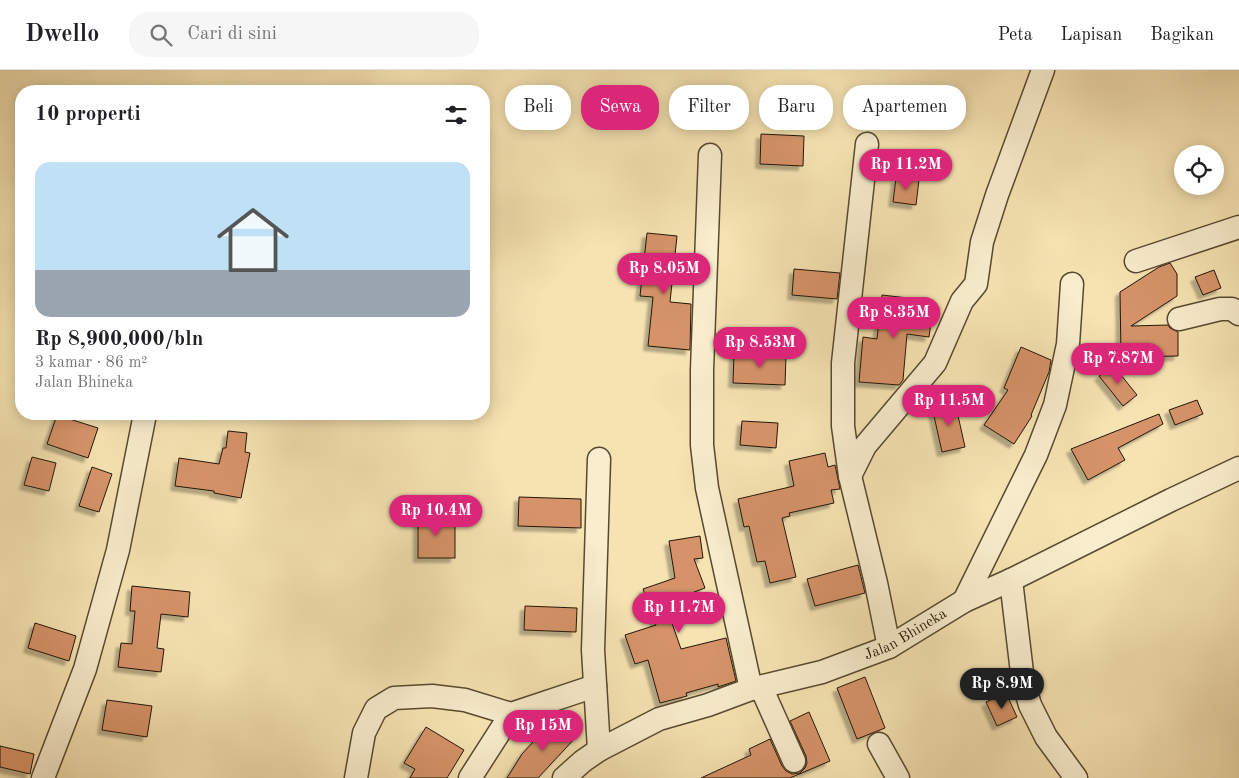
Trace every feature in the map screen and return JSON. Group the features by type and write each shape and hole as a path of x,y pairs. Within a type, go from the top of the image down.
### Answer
{"street":[{"path":"850,476 865,446 935,363 962,302 976,284 982,242 997,195 1043,70"},
{"path":"866,144 843,363 843,426 850,476 876,583 889,647"},
{"path":"710,155 702,370 702,446 707,488 756,688 794,761"},
{"path":"1136,261 1239,227"},
{"path":"964,601 1036,455 1055,405 1068,344 1072,284"},
{"path":"1179,319 1220,309 1232,309 1239,314"},
{"path":"43,778 88,660 118,550 144,420"},
{"path":"599,459 593,650 599,750"},
{"name":"Jalan Bhineka","path":"564,778 599,750 659,719 708,705 756,688 822,672 889,647 964,601 1011,580 1239,468"},
{"path":"1011,580 1024,681 1030,705 1046,737 1076,778"},
{"path":"356,778 364,733 376,709 394,698 432,696 465,700 511,714 595,686"},
{"path":"470,778 511,714"},
{"path":"878,744 898,778"}],"building":[{"path":"761,134 804,136 803,166 760,164"},
{"path":"896,178 919,180 916,205 893,202"},
{"path":"647,233 677,236 670,302 691,304 690,350 648,346 653,297 640,296"},
{"path":"1170,263 1177,274 1177,296 1131,326 1168,325 1178,332 1178,356 1121,357 1120,292 1159,267"},
{"path":"794,269 840,273 837,299 792,295"},
{"path":"1214,270 1221,288 1203,295 1195,277"},
{"path":"882,295 934,301 929,337 907,334 903,380 899,385 859,382 863,337 877,339"},
{"path":"1021,347 1051,360 1049,372 1032,416 1014,444 984,425 1008,390 1004,388"},
{"path":"734,353 786,355 785,385 733,383"},
{"path":"1113,365 1137,395 1123,406 1099,376"},
{"path":"1197,400 1203,414 1175,425 1169,410"},
{"path":"955,402 965,447 942,452 932,407"},
{"path":"1159,414 1163,424 1118,448 1125,460 1088,480 1071,449"},
{"path":"55,420 73,420 98,428 88,458 47,444"},
{"path":"742,421 778,423 776,448 740,445"},
{"path":"228,431 247,433 245,452 250,453 241,498 214,493 214,491 175,486 179,458 219,464 223,448 226,448"},
{"path":"825,453 828,467 835,465 840,489 831,490 834,503 789,513 790,516 782,518 796,577 770,583 765,561 757,562 749,526 744,527 738,499 794,486 789,461"},
{"path":"32,457 56,463 49,491 24,485"},
{"path":"92,467 112,474 99,512 79,506"},
{"path":"519,497 581,499 581,528 518,526"},
{"path":"418,516 455,516 455,558 418,558"},
{"path":"700,536 703,558 694,559 705,588 665,603 681,649 726,638 736,681 718,687 718,684 686,693 687,696 660,703 648,660 635,664 625,635 656,625 643,589 675,578 669,541"},
{"path":"858,565 865,593 815,606 807,579"},
{"path":"132,586 190,592 188,617 161,614 157,648 164,649 161,672 118,667 121,643 132,644 135,611 130,611"},
{"path":"525,606 577,608 576,632 524,630"},
{"path":"35,623 76,636 69,661 28,648"},
{"path":"865,677 885,728 857,739 837,688"},
{"path":"1006,693 1017,717 997,726 986,702"},
{"path":"107,700 152,706 147,737 102,730"},
{"path":"809,712 830,761 790,778 701,778 751,755 749,749 770,739 786,771 792,774 800,773 807,763 806,756 790,721"},
{"path":"555,718 576,737 538,778 507,778 522,754"},
{"path":"426,727 464,750 447,778 410,778 415,769 404,763"},
{"path":"0,746 34,754 30,774 0,767"}]}
